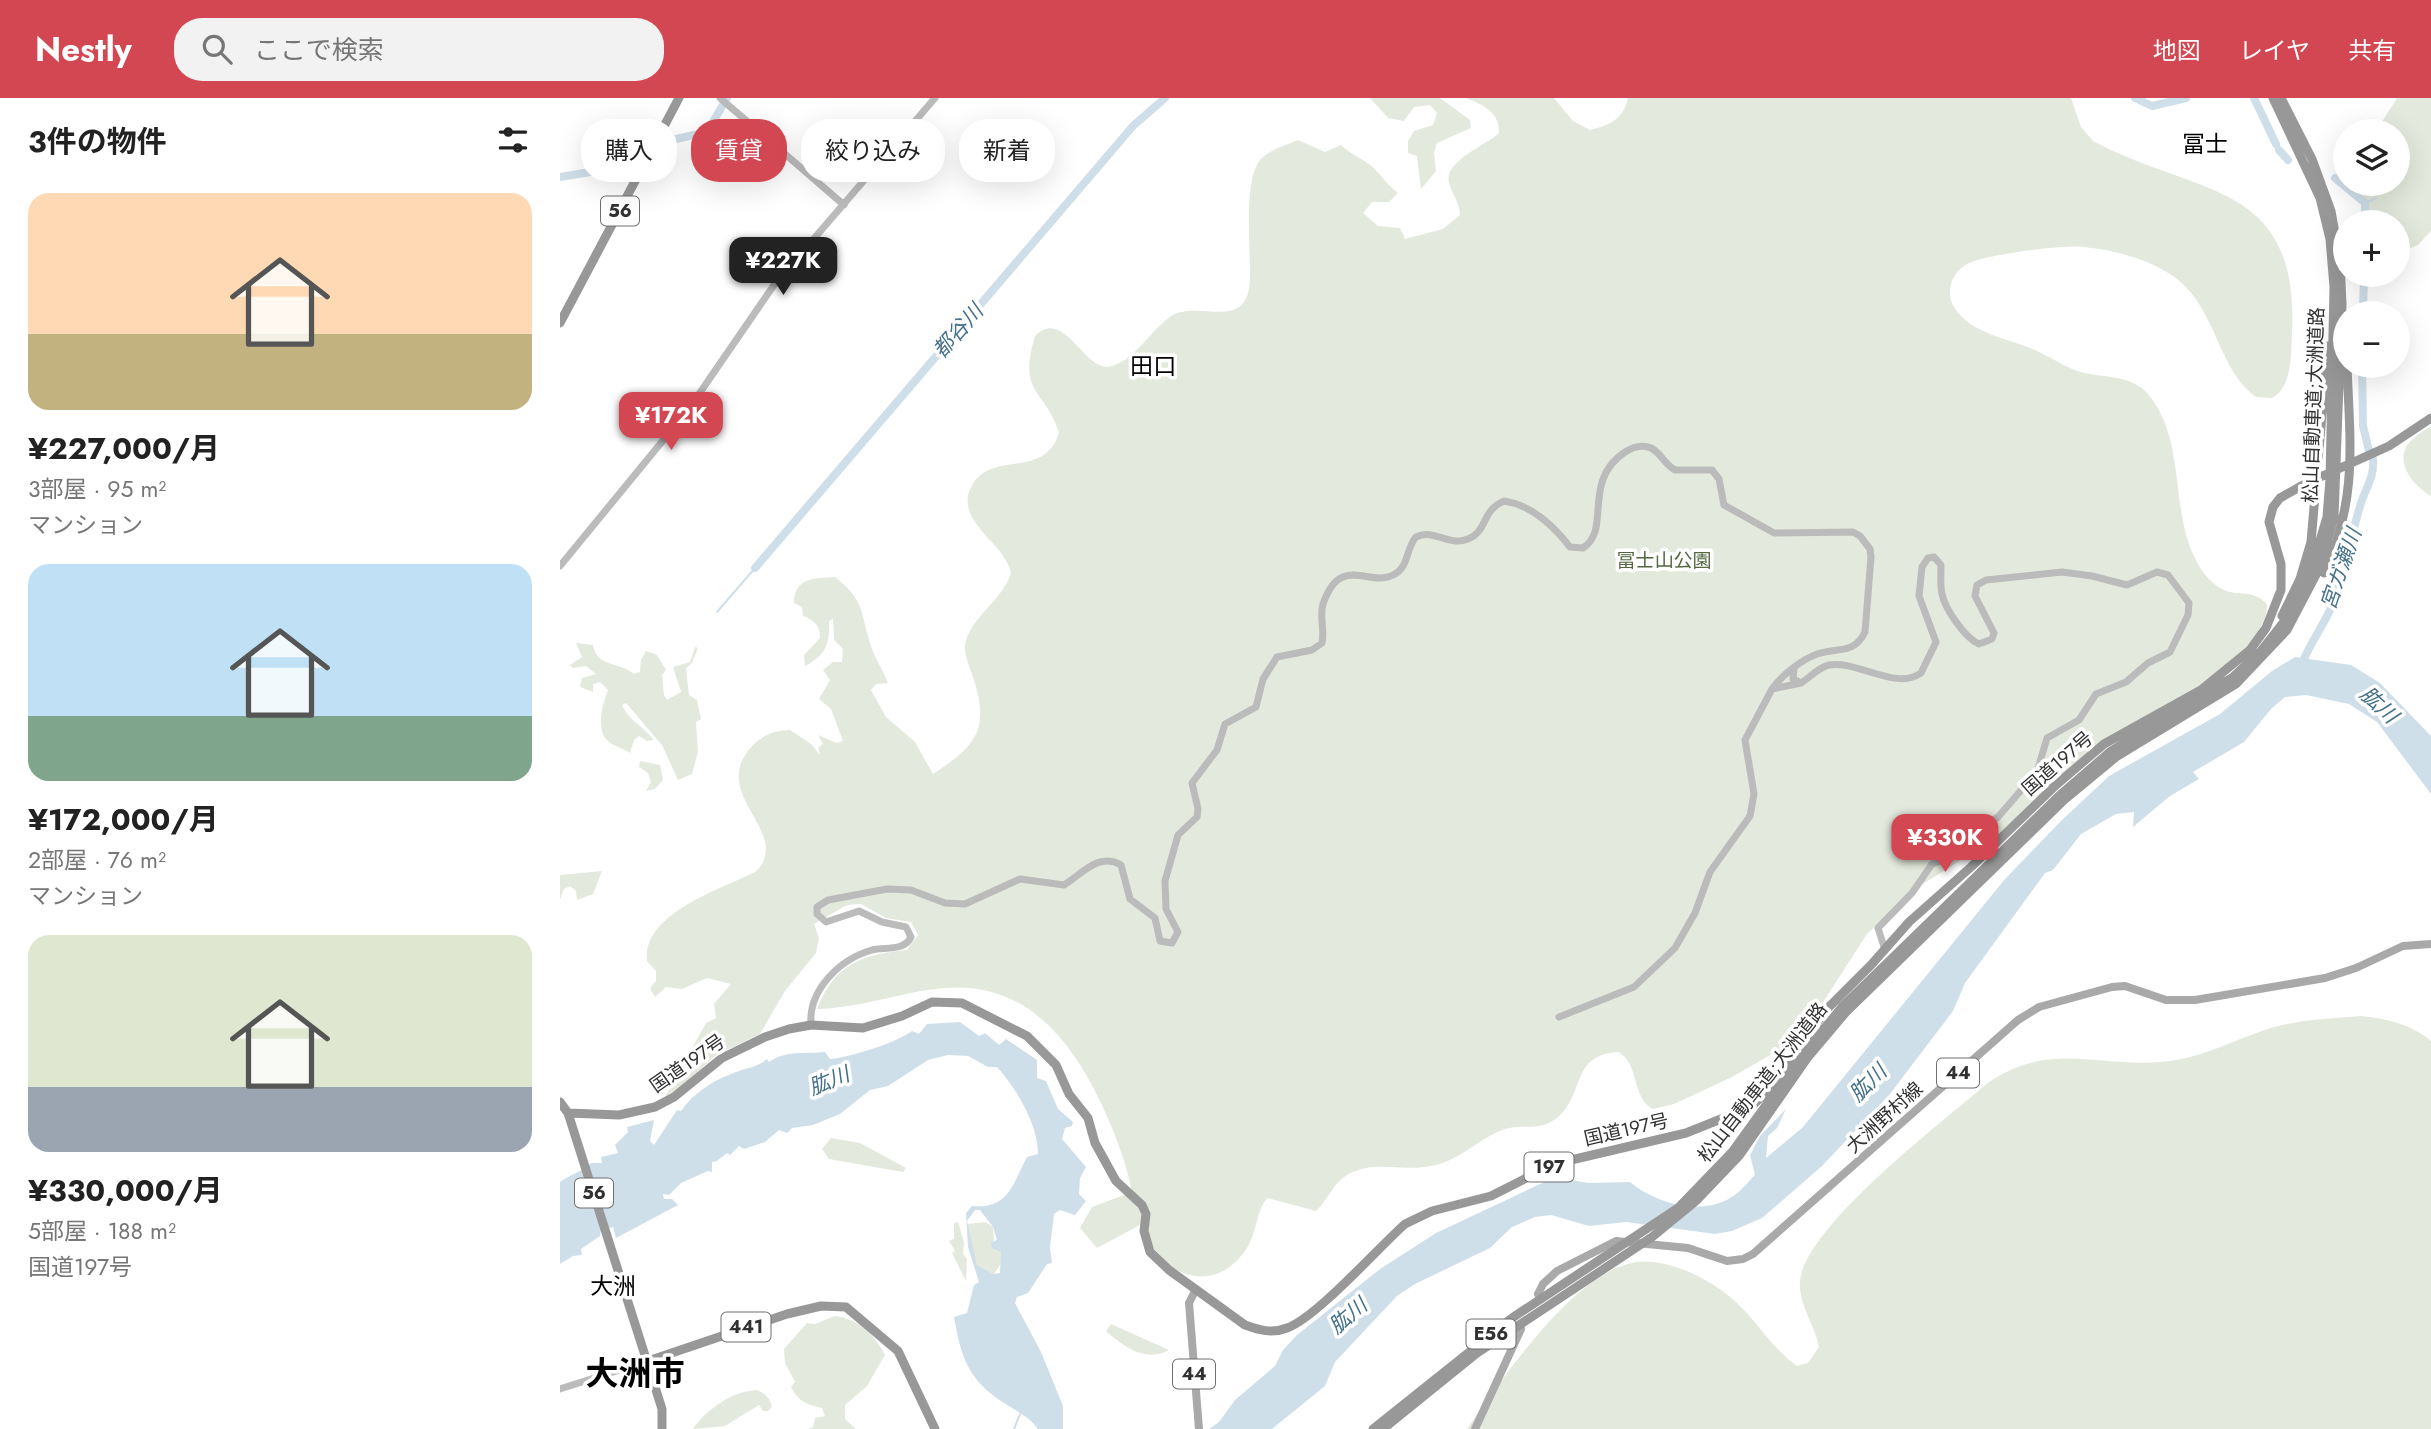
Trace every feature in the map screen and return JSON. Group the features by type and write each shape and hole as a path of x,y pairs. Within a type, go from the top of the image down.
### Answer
{"highway":[{"name":"56","path":"560,323 679,98"},
{"name":"松山自動車道;大洲道路","path":"1373,1429 1476,1353 1698,1200 1846,1012 2064,800 2116,757 2236,684 2260,662 2287,630 2309,592 2325,554 2334,517 2334,287 2330,239 2315,183 2273,98"},
{"name":"松山自動車道;大洲道路","path":"2281,98 2327,196 2333,226"},
{"path":"2261,651 2279,621 2305,564 2316,513 2315,480 2325,393 2330,239"},
{"name":"松山自動車道;大洲道路","path":"2334,466 2339,287"},
{"path":"2287,630 2309,600 2330,557 2348,494 2352,463 2348,378"},
{"name":"国道197号","path":"568,1113 619,1115 655,1107 674,1097 706,1069 738,1048 765,1037 811,1025 863,1028 902,1016 932,1002 962,1003 1027,1036 1056,1065 1069,1094 1088,1118 1095,1143 1116,1181 1142,1205 1146,1214 1144,1231 1150,1252 1245,1325 1259,1330 1285,1329 1309,1314 1405,1224 1418,1216 1478,1201 1554,1164 1646,1145 1737,1115 1766,1092 1827,1009 1909,922 1971,867 2076,766 2104,744 2202,690 2250,650 2266,628 2280,590 2281,564 2269,522 2273,507 2287,492 2389,446 2431,418"},
{"name":"松山自動車道;大洲道路","path":"1748,1138 1803,1054 1842,1007 2076,780 2111,751 2215,691 2261,651 2295,605 2312,567 2323,534 2334,478"},
{"name":"56","path":"560,1102 568,1113 648,1361 662,1409 662,1429"},
{"name":"441","path":"648,1361 787,1314 839,1305 855,1312 898,1351 935,1429"},
{"name":"松山自動車道;大洲道路","path":"1383,1429 1415,1398"},
{"path":"1366,1429 1415,1398"},
{"path":"1389,1429 1415,1398"}],"main road":[{"name":"大洲野村線","path":"1538,1294 1542,1284 1557,1270 1616,1241 1688,1248 1727,1261 1743,1259 1753,1254 2018,1020 2039,1007 2125,986 2166,1000 2195,1000 2325,978 2356,968 2403,946 2431,944"},
{"name":"44","path":"1196,1289 1189,1303 1199,1429"},
{"path":"1475,1429 1521,1329"}],"street":[{"path":"720,98 844,205"},
{"path":"560,566 688,410 774,285 935,98"},
{"path":"811,1025 813,1006 825,980 834,971 861,954 903,946 911,937 906,926 881,922 866,912 850,911 826,922 817,914 817,907 828,900 901,889 937,902 965,904 1020,880 1064,885 1086,868 1108,861 1121,865 1130,899 1155,918 1160,941 1172,943 1178,932 1166,909 1165,881 1178,835 1196,817 1198,809 1192,783 1217,750 1225,724 1256,707 1263,679 1277,657 1312,650 1322,643 1324,602 1341,578 1356,573 1376,578 1396,574 1402,569 1416,537 1430,533 1447,541 1466,540 1480,530 1487,512 1504,501 1548,521 1570,547 1583,548 1593,539 1602,474 1611,463 1632,448 1644,446 1654,449 1675,470 1712,470 1719,479 1724,505 1770,532 1853,532 1866,542 1871,557 1867,624 1861,640 1849,649 1812,656 1772,689 1745,740 1754,794 1750,816 1710,872 1695,913 1675,948 1634,987 1559,1017"},
{"path":"1772,689 1801,683 1815,671 1831,665 1902,678 1921,673 1936,642 1919,596 1922,567 1928,558 1934,557 1941,565 1941,590 1947,606 1969,637 1979,644 1992,639 1994,633 1975,596 1977,585 1986,580 2062,572 2127,585 2157,572 2168,575 2189,603 2188,615 2170,652 2148,663 2126,682 2096,694 2079,720 2047,738 2036,772 1998,817 1979,830 1961,854 1927,868 1912,893 1878,928 1885,950"},
{"path":"1794,670 1793,679 1801,683"},
{"path":"560,1389 648,1361"}],"green space":[{"path":"1370,98 1440,98 1470,120 1471,128 1437,143 1434,153 1436,171 1421,189 1417,156 1408,153 1408,141 1414,131 1433,125 1437,113 1430,105 1414,107 1404,121 1388,118"},
{"name":"冨士山公園","path":"1466,98 1554,98 1573,121 1590,130 1615,120 1623,111 1628,98 2071,98 2081,127 2093,141 2205,186 2235,201 2260,220 2279,246 2290,284 2292,334 2289,370 2283,387 2272,398 2256,397 2243,385 2188,289 2163,270 2130,256 2074,246 1991,257 1963,266 1952,282 1950,295 1954,307 1962,317 1982,330 2030,348 2078,371 2127,380 2148,394 2161,413 2169,435 2184,527 2201,569 2220,588 2252,595 2267,604 2263,623 2250,645 2220,681 2102,747 1993,840 1918,887 1867,934 1805,1030 1793,1042 1732,1077 1674,1104 1653,1109 1641,1097 1625,1057 1618,1052 1602,1055 1591,1062 1569,1104 1549,1123 1502,1130 1450,1160 1431,1166 1357,1170 1338,1182 1316,1211 1267,1198 1247,1248 1233,1264 1218,1273 1203,1276 1172,1268 1159,1257 1140,1225 1097,1248 1080,1228 1092,1207 1124,1195 1133,1199 1128,1174 1106,1114 1089,1079 1059,1036 1041,1018 1021,1004 998,994 972,988 944,988 849,1006 817,1009 824,994 841,972 863,959 907,950 918,935 911,922 886,918 861,904 847,905 814,924 819,938 816,953 785,991 760,1034 716,1055 683,1085 665,1097 706,1023 716,1018 714,1004 731,984 707,978 682,989 666,987 655,997 650,988 656,981 656,971 647,961 649,944 657,929 670,916 760,867 766,848 758,824 740,788 739,775 742,761 751,747 764,737 784,730 790,730 811,744 820,755 818,748 823,744 818,735 837,743 843,741 831,709 819,699 830,680 823,670 833,662 842,662 843,649 834,640 833,619 829,621 829,636 825,648 818,658 805,666 804,655 820,638 820,634 816,624 803,616 802,607 794,603 801,584 813,579 835,577 851,592 860,606 872,648 888,683 876,684 871,690 886,717 915,742 933,774 948,764 969,744 979,723 978,695 965,653 968,635 1001,592 1011,573 1000,551 982,531 969,510 968,498 972,485 981,474 993,468 1031,461 1042,456 1052,447 1059,433 1031,381 1030,356 1035,336 1045,329 1055,329 1064,333 1089,358 1107,367 1126,359 1173,315 1191,311 1221,312 1238,308 1246,299 1249,287 1249,213 1255,169 1268,153 1298,140 1325,152 1341,145 1374,168 1398,193 1389,202 1372,202 1363,213 1378,226 1400,228 1405,239 1443,229 1460,215 1449,183 1453,168 1467,154 1499,133 1497,120 1493,115"},
{"path":"2397,98 2431,98 2431,231 2418,245 2410,248 2410,210 2363,210 2362,196 2410,196 2410,119 2384,119"},
{"path":"2431,426 2431,496 2413,481 2403,459 2410,441"},
{"path":"576,643 593,645 595,652 604,661 634,674 640,672 641,660 646,651 657,655 666,670 662,675 667,700 681,692 673,667 690,662 695,647 698,648 692,663 686,668 689,695 697,700 701,719 696,722 698,752 692,774 678,780 662,745 626,703 622,705 628,715 654,740 647,741 639,736 634,740 630,753 606,739 601,721 608,690 600,682 593,684 593,692 580,687 582,678 596,674 586,666 573,668 570,665 582,657"},
{"path":"640,761 660,765 663,780 655,789 646,791 651,782 648,773 639,767"},
{"path":"602,871 593,894 577,900 576,891 570,886 564,889 560,899 560,875"},
{"path":"2361,1016 2398,1023 2431,1041 2431,1429 1467,1429 1519,1357 1564,1306 1588,1285 1612,1270 1636,1262 1669,1265 1712,1284 1731,1297 1788,1359 1797,1366 1808,1363 1819,1347 1804,1306 1800,1281 1808,1258 1825,1232 1850,1204 1911,1147 1989,1082 2013,1069 2056,1059 2145,1063 2170,1061 2195,1056 2282,1025"},
{"path":"831,1138 860,1143 906,1168 903,1172 829,1159 822,1149"},
{"path":"958,1222 964,1243 963,1254 967,1259 966,1281 949,1241 954,1239 954,1223"},
{"path":"986,1222 993,1227 994,1241 991,1242 1001,1252 1001,1263 994,1274 977,1265 967,1228 967,1224"},
{"path":"835,1316 851,1320 865,1329 885,1355 867,1386 845,1405 845,1419 856,1429 808,1429 813,1427 815,1418 825,1416 822,1408 804,1402 794,1392 791,1387 795,1382 785,1363 784,1349 807,1323 815,1324"},
{"path":"1111,1324 1169,1350 1152,1355 1136,1351 1120,1343 1106,1331"},
{"path":"757,1390 770,1401 772,1407 768,1411 763,1411 759,1405 725,1426 693,1429 721,1402 738,1394"}],"water":[{"name":"肱川","path":"2295,657 2351,665 2380,683 2431,736 2431,794 2377,722 2349,704 2306,695 2285,697 2271,709 2244,742 2193,772 2199,779 2170,796 2133,827 2134,812 2116,814 2081,834 2053,870 2045,873 1965,983 1953,1011 1890,1094 1822,1166 1762,1218 1732,1231 1715,1234 1626,1222 1589,1226 1551,1215 1535,1217 1512,1227 1490,1248 1415,1284 1397,1296 1335,1362 1325,1386 1272,1429 1209,1429 1219,1422 1235,1400 1275,1366 1283,1350 1297,1335 1380,1269 1436,1233 1555,1177 1588,1183 1630,1182 1653,1197 1696,1207 1724,1201 1736,1194 1755,1175 1750,1155 1760,1136 1786,1109 1777,1128 1768,1136 1766,1158 1803,1127 2005,879 2061,821 2109,776 2220,714 2272,671"},
{"name":"肱川","path":"960,1022 979,1036 985,1033 999,1045 1006,1039 1037,1060 1037,1078 1046,1081 1058,1109 1073,1122 1072,1126 1065,1128 1062,1139 1086,1167 1080,1178 1079,1194 1086,1201 1075,1215 1060,1210 1054,1214 1050,1247 1052,1263 1047,1264 1028,1293 1017,1297 1015,1303 1041,1352 1063,1406 1063,1429 1038,1429 982,1385 963,1356 954,1317 967,1313 974,1285 979,1282 968,1247 966,1213 972,1206 994,1204 1002,1199 1013,1186 1027,1157 1038,1154 1030,1120 1012,1086 997,1067 988,1067 968,1056 948,1055 928,1060 888,1086 870,1090 840,1114 813,1125 792,1128 787,1133 779,1130 765,1142 744,1149 739,1146 730,1155 727,1153 712,1162 712,1172 708,1171 681,1183 669,1195 663,1194 664,1199 672,1199 678,1205 616,1238 613,1227 601,1230 600,1236 581,1249 582,1255 573,1256 560,1264 560,1182 591,1163 602,1163 601,1157 618,1153 615,1145 628,1132 627,1127 654,1120 650,1141 654,1145 677,1110 681,1111 698,1092 728,1075 756,1066 767,1059 769,1062 789,1054 825,1052 830,1059 848,1056 885,1044 912,1031 919,1034 927,1024","holes":["975,1210 980,1210 993,1227 997,1240 991,1242 992,1248 1001,1252 1000,1273 994,1274 977,1265 967,1221"]}],"waterway":[{"path":"677,139 707,132 727,98"},
{"name":"都谷川","path":"755,568 1133,126 1165,98"},
{"name":"宮ガ瀬川","path":"2135,98 2152,106 2186,98"},
{"name":"宮ガ瀬川","path":"2254,98 2276,144"},
{"name":"宮ガ瀬川","path":"2279,150 2288,160"},
{"path":"560,177 581,174"},
{"name":"宮ガ瀬川","path":"2357,196 2365,203 2365,210"},
{"path":"2365,203 2376,198"},
{"name":"宮ガ瀬川","path":"2363,301 2364,287"},
{"name":"宮ガ瀬川","path":"2362,378 2363,426 2369,451"},
{"name":"宮ガ瀬川","path":"2300,669 2334,601 2360,506 2371,477 2373,459"},
{"path":"717,612 755,568"},
{"path":"1014,1429 1020,1414"}],"district":[{"name":"冨士","path":"2205,144"},
{"name":"田口","path":"1153,366"},
{"name":"大洲","path":"613,1286"},
{"name":"大洲市","path":"635,1373"}]}
